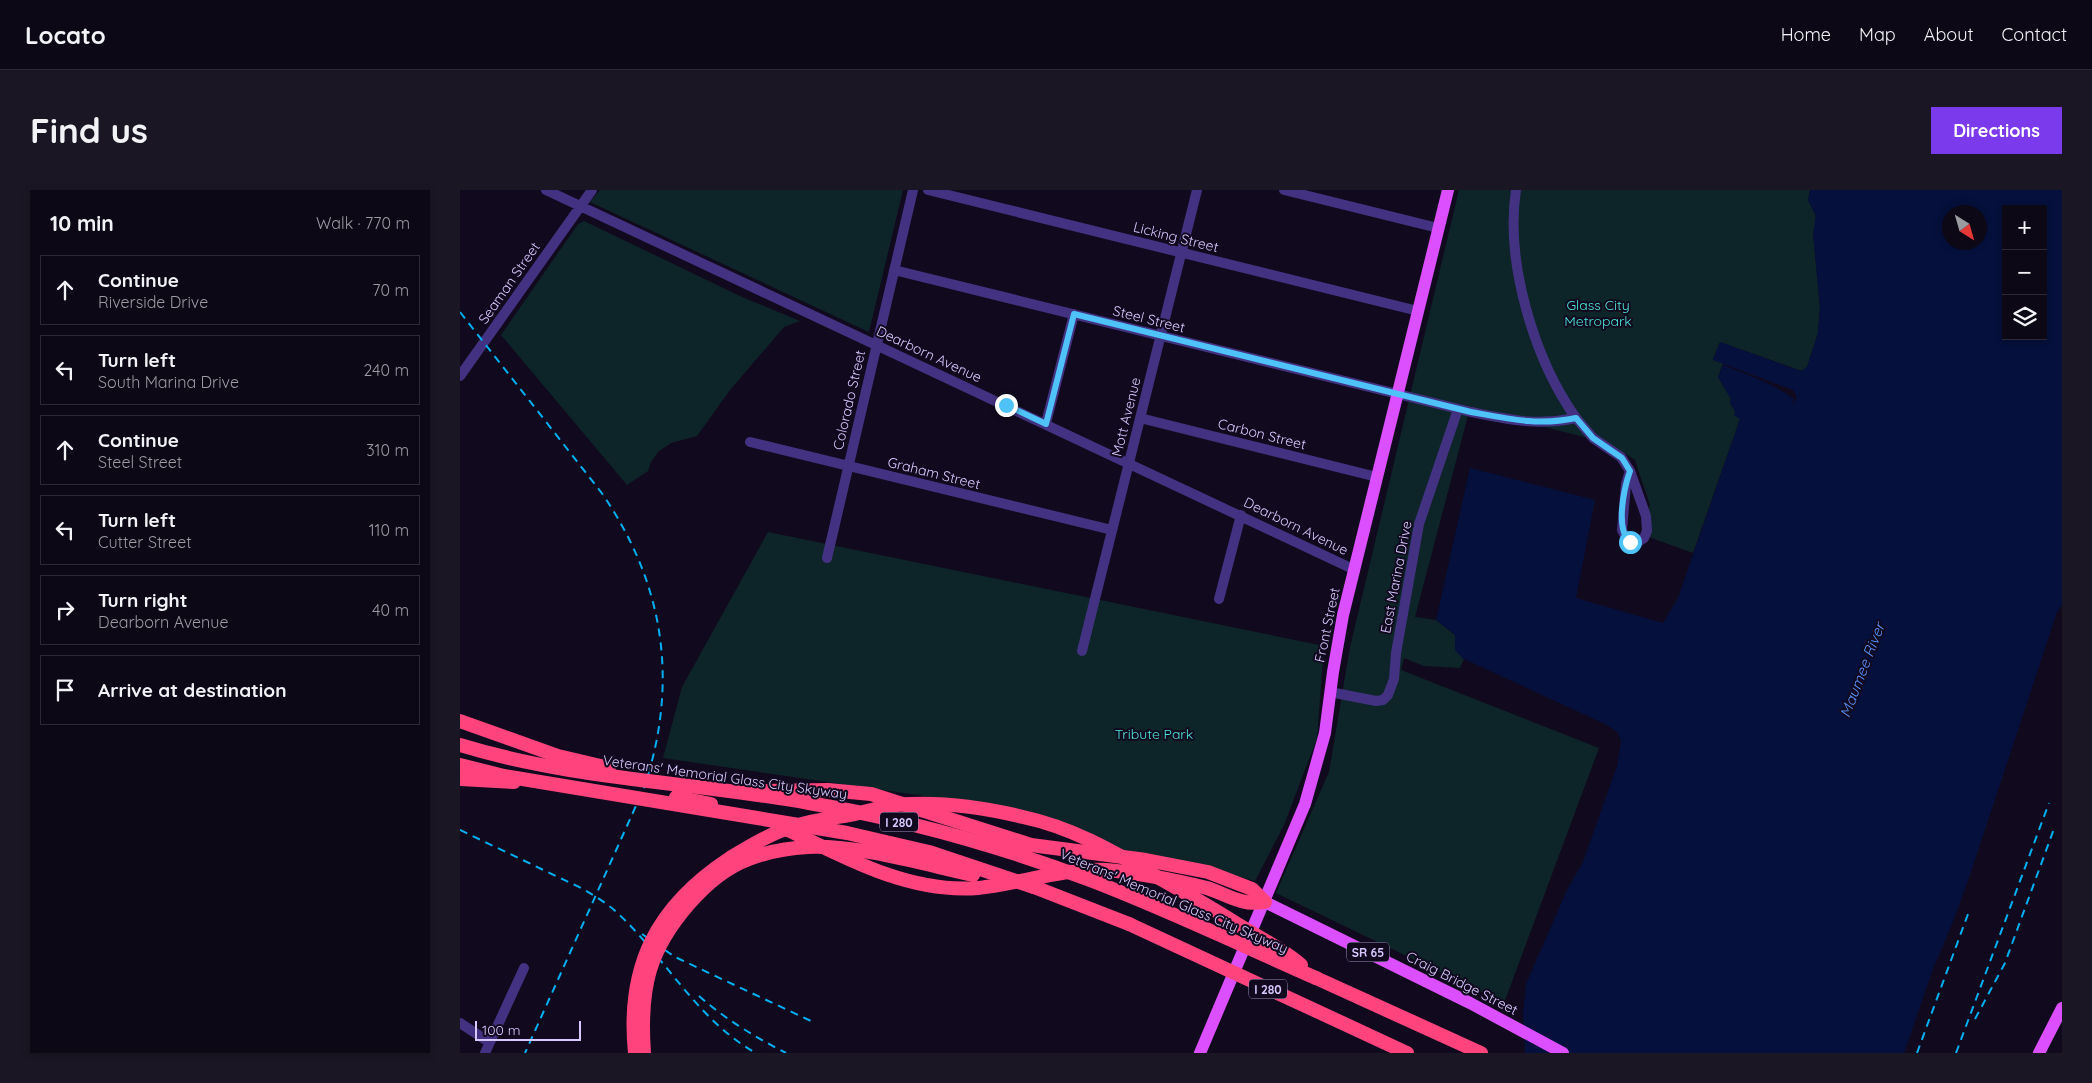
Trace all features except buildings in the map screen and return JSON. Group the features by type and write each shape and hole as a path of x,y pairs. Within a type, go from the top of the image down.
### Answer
{"highway":[{"path":"460,721 558,756 677,780 747,790 828,790 871,794 1031,845 1146,860 1208,872 1252,889 1265,902"},
{"name":"Veterans' Memorial Glass City Skyway","path":"460,745 499,757 607,776 809,802 951,835 1089,880 1316,978 1481,1053"},
{"name":"I 280","path":"460,765 504,776 847,833 928,852 1034,887 1129,924 1407,1053"},
{"path":"460,779 622,790 676,797 737,809 751,813 873,869 909,881 932,886 976,888 1078,871 1103,870 1193,885 1227,894 1246,902 1265,902"},
{"path":"635,1053 632,1026 634,999 641,966 656,931 677,901 707,874 739,853 794,826 895,805 944,804 990,810 1026,817 1067,830 1106,847 1210,907 1296,961 1316,978"},
{"path":"644,1053 642,1023 644,994 650,969 668,933 691,902 718,877 747,860 781,850 808,847 850,849 1034,887"}],"main road":[{"name":"Front Street","path":"1200,1053 1265,902 1314,778 1325,734 1343,615 1448,190"},
{"name":"Craig Bridge Street","path":"1265,902 1470,1004 1563,1053"},
{"path":"2039,1053 2062,1008"}],"street":[{"name":"Dearborn Avenue","path":"546,190 1355,570"},
{"name":"Seaman Street","path":"460,376 592,190"},
{"name":"Colorado Street","path":"827,558 913,190"},
{"name":"Licking Street","path":"928,190 1418,311"},
{"name":"Mott Avenue","path":"1082,651 1197,190"},
{"path":"1284,190 1438,228"},
{"path":"1516,190 1515,242 1517,265 1528,316 1541,353 1576,418 1593,438 1622,458 1630,471 1646,516 1647,531 1644,538 1638,542 1630,542 1622,530 1626,484 1630,471"},
{"name":"Steel Street","path":"894,270 1458,409 1526,423 1555,422 1576,418"},
{"path":"1046,424 1074,314"},
{"name":"East Marina Drive","path":"1330,692 1376,701 1383,700 1388,695 1394,679 1397,645 1420,524 1458,409"},
{"name":"Carbon Street","path":"1140,418 1377,477"},
{"name":"Graham Street","path":"750,442 1112,530"},
{"path":"1219,599 1241,515"},
{"path":"484,1053 524,968"},
{"path":"460,1023 490,1042"}],"green space":[{"path":"600,190 903,190 869,332 590,202"},
{"name":"Glass City Metropark","path":"1459,190 1810,190 1808,200 1816,220 1813,233 1820,308 1818,333 1807,367 1802,371 1720,342 1713,359 1723,363 1718,377 1740,419 1693,553 1649,537 1647,512 1650,505 1635,460 1608,443 1470,408 1415,617 1436,620 1455,635 1455,650 1464,659 1460,668 1424,666 1404,658 1401,670 1599,748 1504,1003 1276,893 1329,772 1350,647"},
{"path":"584,221 742,297 800,321 784,327 730,390 697,436 671,443 658,452 651,462 648,471 627,485 501,335 578,224"},
{"name":"Tribute Park","path":"768,532 1324,646 1317,738 1284,825 1255,881 1162,857 1120,851 1021,810 663,758 682,687"}],"water":[{"name":"Maumee River","path":"1810,190 2062,190 2062,605 2057,612 1970,875 1933,969 1904,1053 1525,1053 1523,1014 1526,984 1567,890 1583,862 1617,766 1621,740 1617,732 1607,725 1464,659 1455,650 1455,635 1436,620 1470,468 1595,500 1576,598 1663,623 1678,598 1740,419 1734,415 1735,411 1730,403 1731,399 1718,377 1723,365 1786,393 1794,399 1792,407 1797,397 1793,390 1713,360 1720,342 1801,371 1807,367 1818,333 1820,308 1813,233 1816,216 1808,200"}],"railway":[{"path":"460,312 601,492 623,527 640,562 652,598 660,635 663,672 661,710 655,749 644,788 525,1053"},
{"path":"1956,1053 2049,803"},
{"path":"1975,1019 2005,963 2055,826"},
{"path":"460,830 581,888 613,909 631,926 715,1023 756,1053"},
{"path":"1917,1053 1968,914"},
{"path":"642,934 675,957 811,1021"},
{"path":"699,996 741,1027 786,1053"}],"route":[{"path":"1006,405 1046,424 1074,314 1471,412 1526,423 1555,422 1576,418 1583,428 1601,445 1622,458 1630,471 1626,484 1622,530 1630,542"}]}
